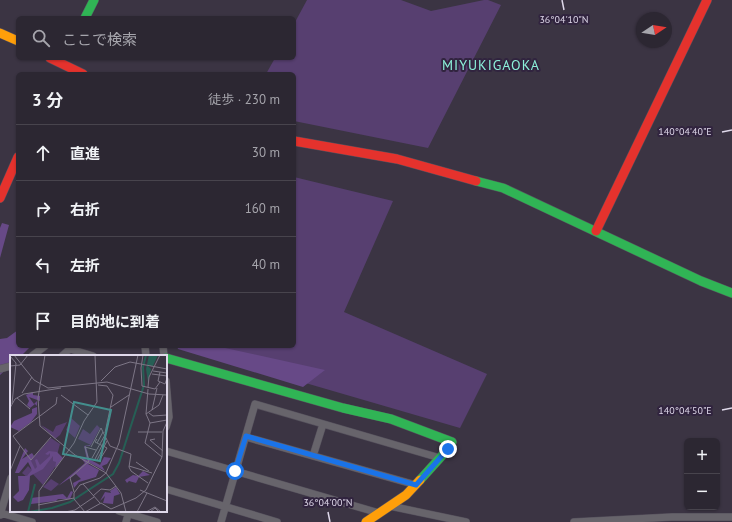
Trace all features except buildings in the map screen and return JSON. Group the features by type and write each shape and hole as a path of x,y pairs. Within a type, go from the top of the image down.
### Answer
{"street":[{"path":"87,16 94,0"},
{"path":"596,231 707,0"},
{"path":"0,32 16,41"},
{"path":"59,72 64,61 79,72"},
{"path":"296,141 397,159 503,188 702,281 732,292"},
{"path":"0,198 16,162"},
{"path":"33,355 42,348"},
{"path":"63,355 72,348 90,355"},
{"path":"167,358 343,408 391,419 452,442 448,449 406,496 366,522"},
{"path":"0,369 10,366"},
{"path":"167,393 169,416 167,423"},
{"path":"220,522 255,404 440,458"},
{"path":"313,456 323,424"},
{"path":"246,436 416,485"},
{"path":"167,451 379,513"},
{"path":"10,482 0,514 32,522"},
{"path":"167,489 277,522"},
{"path":"390,506 466,522"},
{"path":"126,522 129,512 156,522"},
{"path":"574,522 672,517 732,517"}],"shaded area":[{"path":"307,0 401,0 431,11 484,0 501,5 428,148 296,121 296,72 267,72 274,60 296,60 296,20"},
{"path":"296,177 393,201 344,312 487,374 460,428 192,350 192,348 296,348"},
{"path":"2,223 9,225 0,258 0,228"},
{"path":"16,331 16,348 29,348 22,355 10,355 10,366 0,375 0,339 7,338"},
{"path":"225,348 325,370 303,387 178,349"}],"traffic: fast":[{"path":"86,16 94,0"},
{"path":"476,181 503,188 701,281 732,293"},
{"path":"167,358 343,408 391,419 452,442 448,449 420,480"}],"traffic: slow":[{"path":"0,33 16,40"},
{"path":"366,522 406,495 420,480"}],"traffic: jam":[{"path":"596,231 707,0"},
{"path":"54,60 79,72"},
{"path":"296,141 397,159 476,181"},
{"path":"0,198 16,162"}],"district":[{"name":"MIYUKIGAOKA","path":"491,65"}],"route":[{"path":"235,471 246,436 416,485 448,449"}]}
